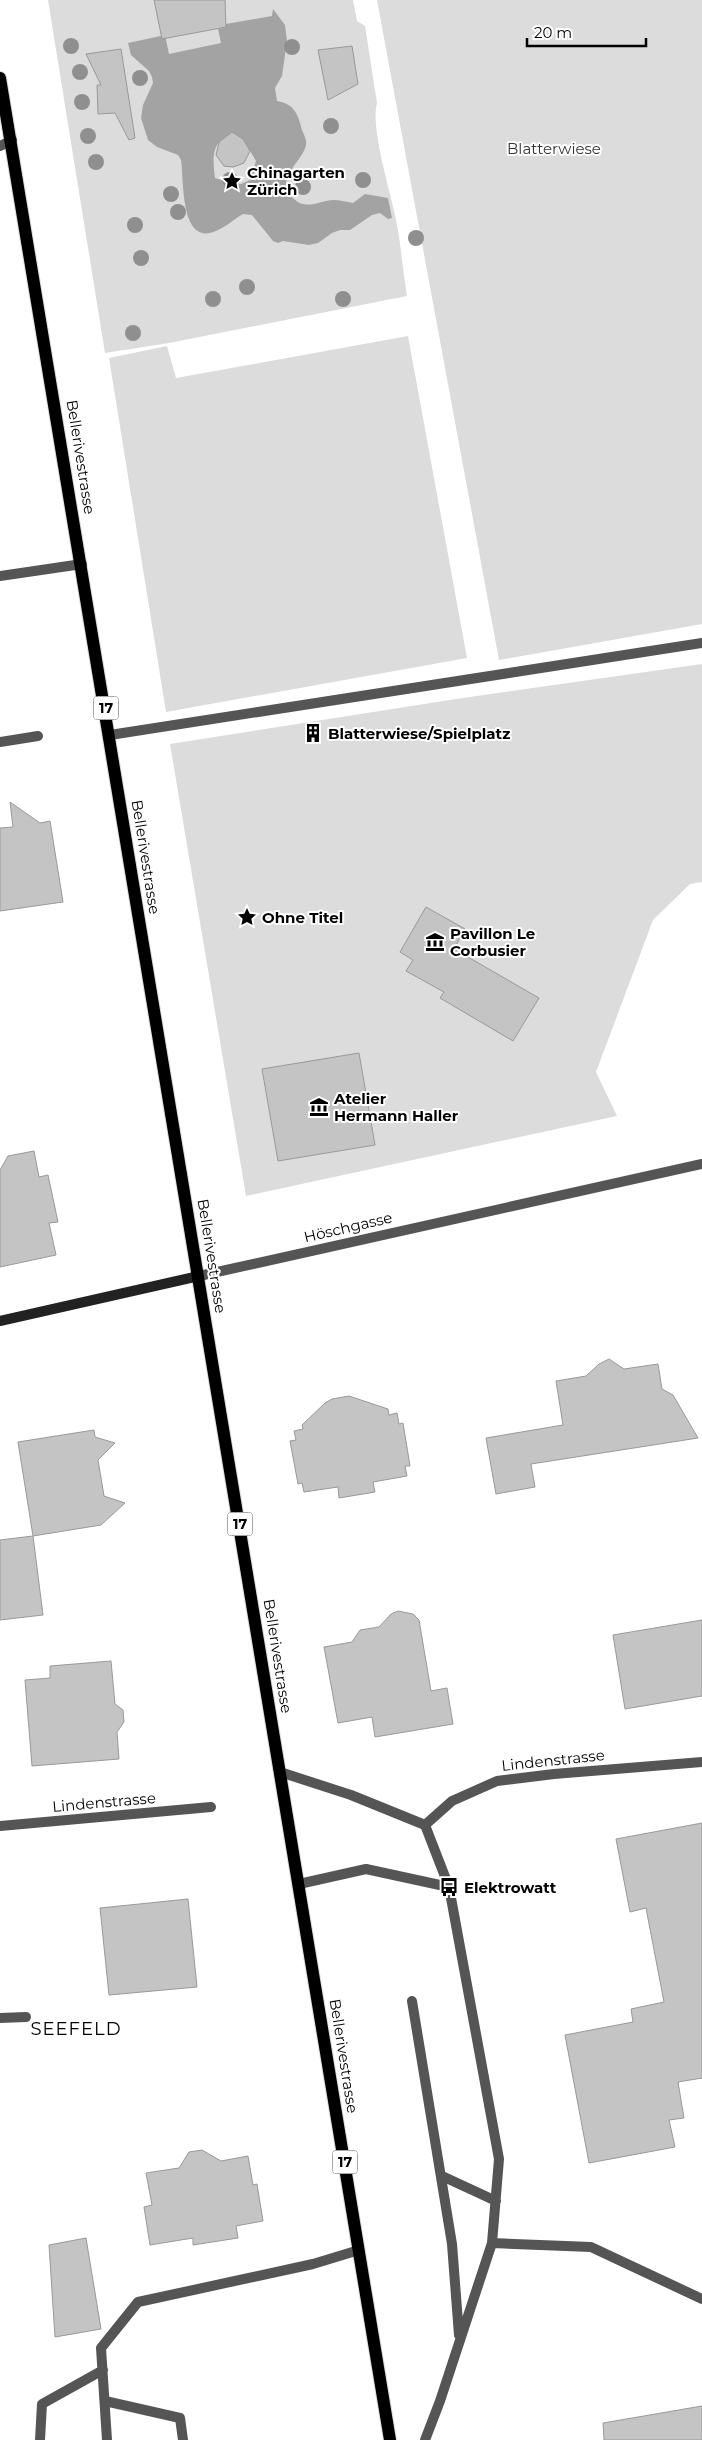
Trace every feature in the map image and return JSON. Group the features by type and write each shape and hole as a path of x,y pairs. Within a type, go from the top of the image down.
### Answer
{"main road":[{"name":"Bellerivestrasse","path":"0,78 6,143 82,564 390,2440"},
{"name":"Höschgasse","path":"0,1321 199,1276"}],"street":[{"path":"0,576 82,564"},
{"path":"110,735 702,643"},
{"path":"0,742 38,736"},
{"name":"Höschgasse","path":"199,1276 702,1164"},
{"name":"Lindenstrasse","path":"425,1825 452,1801 496,1781 554,1774 702,1762"},
{"path":"280,1772 351,1795 425,1825 449,1887 499,2159 492,2243 425,2440"},
{"name":"Lindenstrasse","path":"0,1826 211,1807"},
{"path":"299,1884 366,1869 449,1887"},
{"path":"412,2001 452,2244 460,2341"},
{"path":"0,2018 26,2017"},
{"path":"442,2176 496,2201"},
{"path":"492,2243 592,2247 702,2300"},
{"path":"107,2440 101,2348 138,2302 313,2264 359,2250"},
{"path":"40,2440 42,2404 103,2370"},
{"path":"104,2401 180,2418 183,2440"}],"green space":[{"name":"Chinagarten Zürich","path":"48,0 353,0 357,21 365,26 377,103 376,128 396,220 407,296 169,343 105,353"},
{"name":"Blatterwiese","path":"377,0 702,0 702,624 499,660"},
{"path":"408,336 467,658 166,712 109,358 167,346 176,378"},
{"path":"702,664 702,882 690,884 653,920 596,1072 617,1116 246,1196 170,744 456,699"}],"shaded area":[{"path":"273,9 285,25 287,41 282,76 275,88 277,101 283,102 295,111 306,141 304,151 287,178 288,192 294,199 309,205 329,200 353,203 365,194 388,198 392,218 388,219 380,213 372,215 350,230 340,230 318,243 309,245 273,241 252,215 243,214 216,231 204,233 196,229 190,221 186,209 181,160 178,155 157,147 148,140 141,118 143,105 153,83 152,77 149,71 131,55 128,43 165,35 169,54 221,43 218,29 226,27 226,24 272,16","holes":["232,135 243,139 256,161 250,180 241,184 215,178 214,152 216,146 220,141"]}],"building":[{"path":"154,0 225,0 226,27 162,39"},
{"path":"352,46 358,84 328,100 318,50"},
{"path":"121,49 135,138 129,140 115,113 98,114 97,85 101,85 86,54"},
{"path":"232,132 243,139 250,151 244,163 233,167 224,166 216,155 219,142"},
{"path":"10,802 40,823 50,821 63,902 0,911 0,828 13,827"},
{"name":"Pavillon Le Corbusier","path":"426,907 465,929 454,949 539,998 513,1041 440,998 444,992 406,971 413,960 400,952"},
{"name":"Atelier Hermann Haller","path":"359,1053 375,1145 278,1161 262,1069"},
{"path":"34,1151 39,1177 48,1175 58,1222 49,1223 56,1255 0,1267 0,1170 8,1156"},
{"path":"609,1359 624,1369 658,1364 662,1389 673,1395 698,1438 531,1464 535,1487 496,1494 486,1438 563,1425 556,1381 586,1376 599,1364"},
{"path":"349,1396 388,1409 389,1415 397,1413 399,1424 403,1423 410,1466 405,1466 407,1476 373,1482 375,1492 339,1498 338,1487 304,1492 302,1483 298,1484 290,1441 296,1440 294,1431 303,1429 302,1425 325,1403 332,1399"},
{"path":"94,1430 95,1437 115,1443 98,1460 104,1496 125,1503 101,1525 33,1536 18,1442"},
{"path":"33,1536 43,1615 0,1620 0,1540"},
{"path":"398,1611 413,1614 419,1620 431,1691 447,1688 453,1724 375,1737 372,1717 338,1723 324,1647 352,1642 360,1630 379,1627 391,1614"},
{"path":"702,1620 702,1696 625,1709 613,1635"},
{"path":"111,1661 115,1704 123,1710 124,1722 117,1732 119,1759 32,1766 25,1680 50,1678 50,1666"},
{"path":"702,1823 702,2078 678,2082 684,2118 669,2120 675,2147 589,2163 565,2035 633,2022 631,2009 664,2002 646,1908 630,1912 616,1839"},
{"path":"188,1899 197,1987 109,1995 100,1908"},
{"path":"202,2150 221,2161 248,2156 253,2185 257,2184 263,2221 236,2226 238,2238 193,2245 193,2238 150,2245 144,2207 152,2205 146,2173 179,2168 189,2152"},
{"path":"86,2238 101,2329 55,2337 49,2245"},
{"path":"702,2406 702,2440 604,2440 603,2423"}],"place":[{"name":"Chinagarten Zürich","path":"232,181"},
{"name":"Blatterwiese/Spielplatz","path":"313,733"},
{"name":"Ohne Titel","path":"247,917"},
{"name":"Pavillon Le Corbusier","path":"435,942"},
{"name":"Atelier Hermann Haller","path":"319,1107"},
{"name":"Elektrowatt","path":"449,1887"}],"district":[{"name":"SEEFELD","path":"76,2029"}]}
